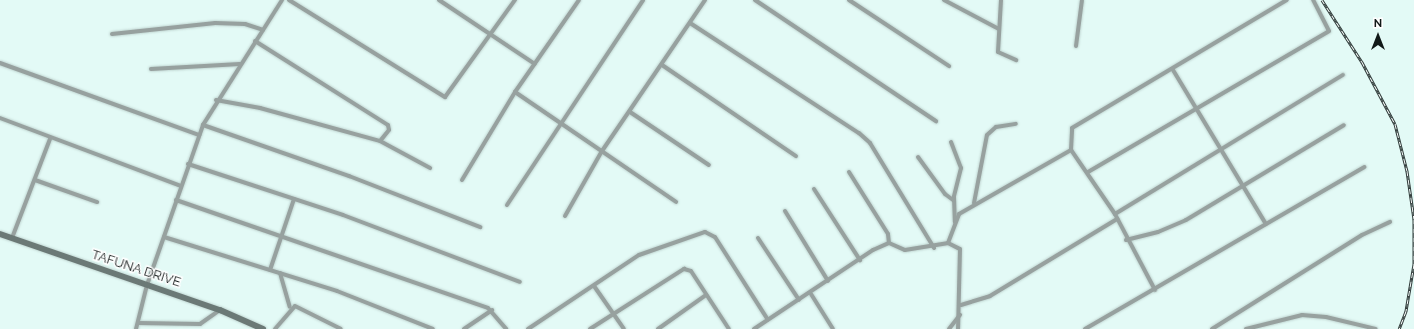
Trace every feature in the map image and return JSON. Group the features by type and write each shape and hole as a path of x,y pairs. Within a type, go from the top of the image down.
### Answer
{"main road":[{"name":"TAFUNA DRIVE","path":"0,234 220,310 263,329"}],"street":[{"path":"136,329 147,285 188,164 203,125 216,100 282,0"},
{"path":"289,0 441,97 448,96 515,0"},
{"path":"439,0 535,64"},
{"path":"446,4 449,0"},
{"path":"462,180 515,92 579,0"},
{"path":"507,205 643,0"},
{"path":"565,216 602,152 705,0"},
{"path":"755,0 936,121"},
{"path":"849,0 949,66"},
{"path":"944,0 999,29"},
{"path":"1001,0 999,29 1000,55 1016,60"},
{"path":"1076,46 1082,0"},
{"path":"1155,290 1126,240 1115,214 1072,150 1072,128 1173,70 1288,0"},
{"path":"1088,172 1329,31 1313,0"},
{"path":"690,22 860,133 870,143 934,248"},
{"path":"112,34 215,23 246,24 262,30"},
{"path":"255,41 388,125 389,130 380,141"},
{"path":"0,63 199,135"},
{"path":"151,70 240,64"},
{"path":"662,65 796,156"},
{"path":"1173,70 1266,224"},
{"path":"1115,214 1343,75"},
{"path":"515,92 563,122 602,152 676,202"},
{"path":"216,100 260,108 380,141 430,168"},
{"path":"630,112 709,165"},
{"path":"0,118 50,139 181,186"},
{"path":"974,203 987,135 996,127 1016,124"},
{"path":"203,125 354,178 480,227"},
{"path":"1126,240 1158,232 1186,220 1242,184 1344,125"},
{"path":"12,238 50,139"},
{"path":"948,243 955,222 953,200 961,168 951,142"},
{"path":"955,222 974,203 997,194 1072,150"},
{"path":"918,157 945,194 953,200"},
{"path":"188,164 294,200 520,282"},
{"path":"1085,329 1155,290 1365,167"},
{"path":"849,172 888,234 889,243"},
{"path":"34,180 97,202"},
{"path":"814,189 860,260"},
{"path":"176,200 282,234 492,310 506,329"},
{"path":"270,270 294,200"},
{"path":"785,211 828,281"},
{"path":"961,305 990,296 1117,219"},
{"path":"1212,329 1362,235 1390,222"},
{"path":"528,329 650,250 708,233 715,237 768,320"},
{"path":"164,237 280,273 433,329"},
{"path":"758,238 799,300"},
{"path":"889,243 905,250 934,248 948,243 958,246 962,256 961,305 958,329"},
{"path":"754,329 811,294 860,260 889,243"},
{"path":"590,329 681,270 691,271 729,329"},
{"path":"280,273 290,307"},
{"path":"594,286 624,329"},
{"path":"811,294 833,329"},
{"path":"658,329 706,295"},
{"path":"275,329 290,307"},
{"path":"290,307 305,310 341,329"},
{"path":"138,323 200,324 220,310"},
{"path":"464,329 492,310"},
{"path":"949,329 960,315"},
{"path":"1246,329 1302,315 1376,329"}],"railway":[{"path":"1322,0 1362,62 1395,124 1407,171 1414,219 1414,264 1406,311 1399,329"}]}
